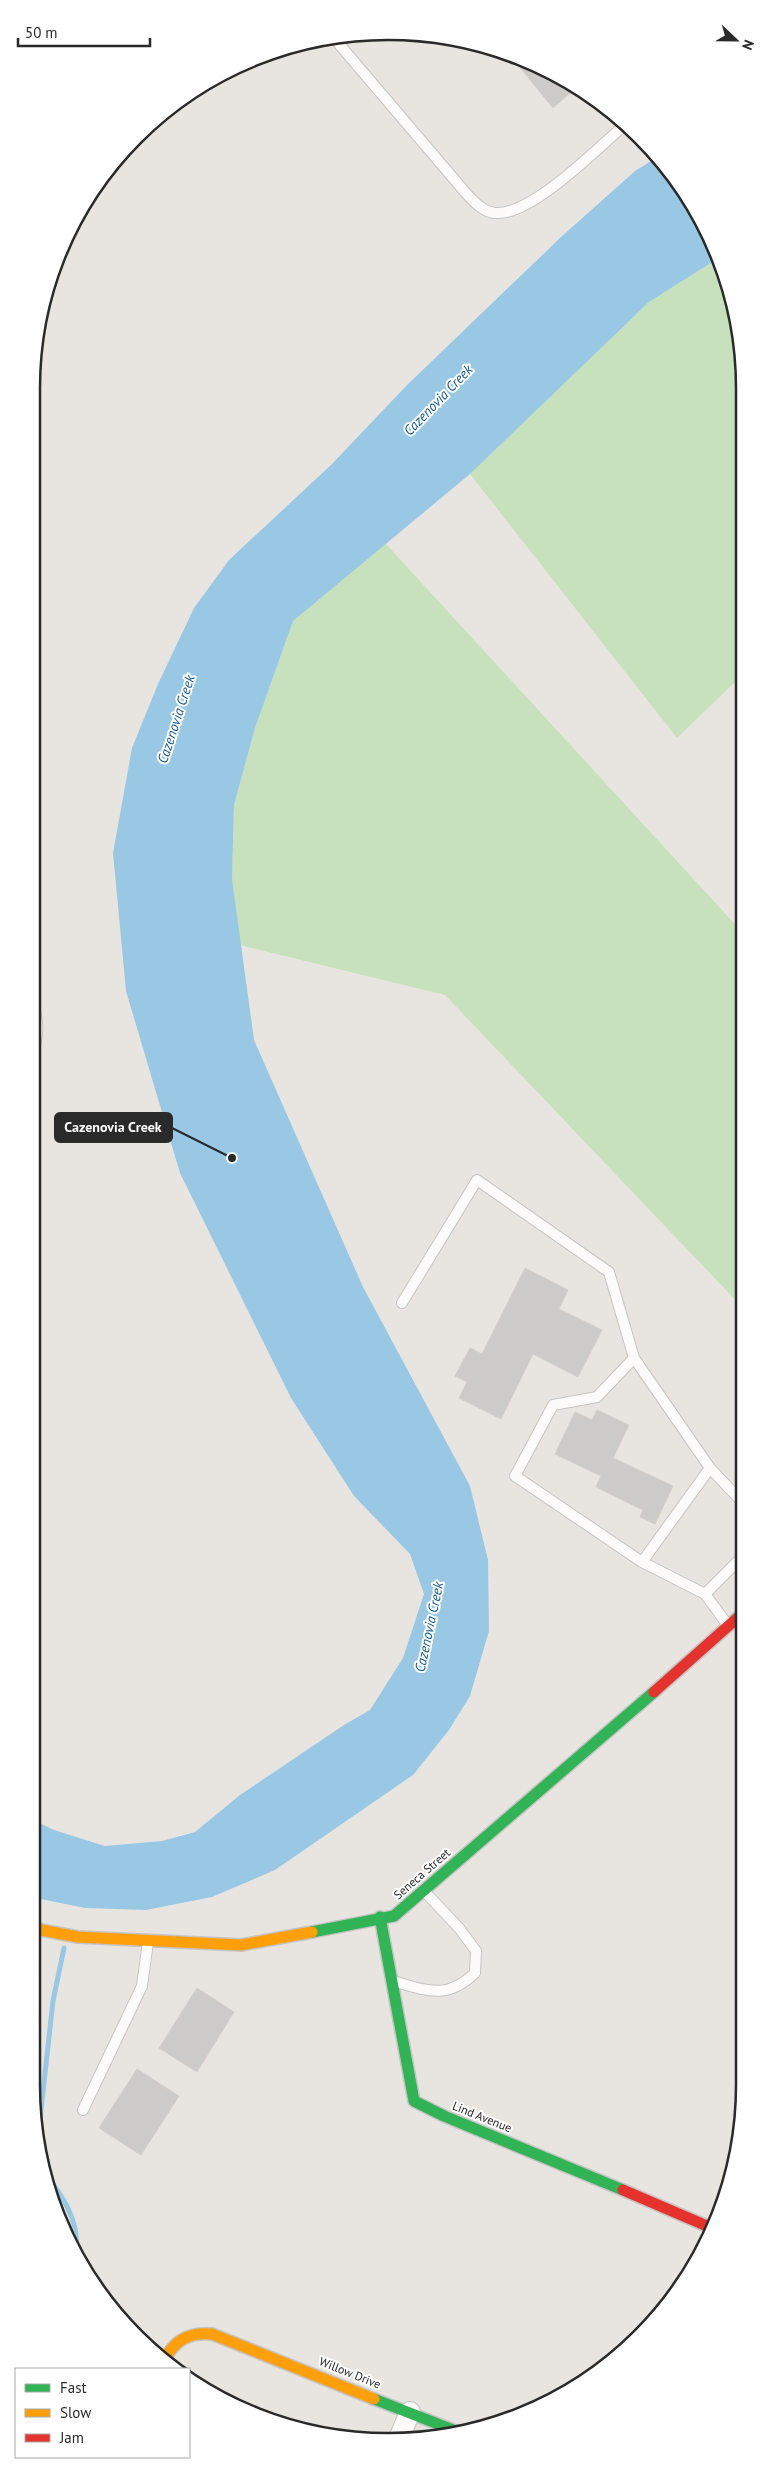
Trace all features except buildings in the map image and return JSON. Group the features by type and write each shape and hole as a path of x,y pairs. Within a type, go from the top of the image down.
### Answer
{"street":[{"name":"Seneca Street","path":"40,1930 78,1937 241,1945 380,1917 394,1916 607,1734 736,1618"},
{"name":"Lind Avenue","path":"380,1917 414,2101 444,2116 570,2167 706,2226"},
{"name":"Willow Drive","path":"167,2354 177,2341 188,2335 200,2333 228,2340 448,2427"},
{"path":"401,2432 410,2412"}],"lane":[{"path":"339,44 465,192 477,205 494,214 514,211 534,202 620,129"},
{"path":"402,1303 477,1180 609,1272 634,1358 710,1468 736,1496"},
{"path":"634,1358 597,1397 553,1405 515,1476 642,1562 705,1594 728,1625"},
{"path":"642,1562 710,1468"},
{"path":"705,1594 736,1563"},
{"path":"391,1981 432,1992 444,1991 462,1985 475,1973 476,1950 459,1928 424,1890"},
{"path":"83,2110 142,1986 148,1940"}],"green space":[{"path":"713,262 729,320 735,365 736,681 677,738 470,474 649,302"},
{"path":"385,543 736,925 736,1301 445,995 240,945 232,879 234,805 255,728 293,621"}],"water":[{"path":"651,161 689,214 713,262 649,302 470,474 293,621 255,728 234,805 232,879 254,1040 363,1287 470,1486 488,1560 489,1631 470,1696 449,1730 413,1775 275,1870 212,1897 146,1910 85,1908 40,1899 40,1823 54,1830 105,1846 162,1841 195,1832 240,1795 344,1725 370,1710 403,1658 424,1594 410,1554 354,1496 291,1398 180,1173 126,991 113,853 132,748 158,684 194,608 229,560 332,464 406,386 560,238 635,171"}],"waterway":[{"path":"41,2109 53,2001 64,1948"},
{"path":"55,2188 72,2217 76,2239"}],"traffic: fast":[{"path":"312,1932 394,1916 654,1692"},
{"path":"380,1917 414,2101 444,2116 623,2190"},
{"path":"374,2399 447,2428"}],"traffic: slow":[{"path":"40,1930 78,1937 241,1945 312,1932"},
{"path":"168,2354 172,2348 189,2336 212,2334 374,2399"}],"traffic: jam":[{"path":"654,1692 736,1619"},
{"path":"623,2190 706,2226"}],"place":[{"name":"Cazenovia Creek","path":"232,1158"}]}
